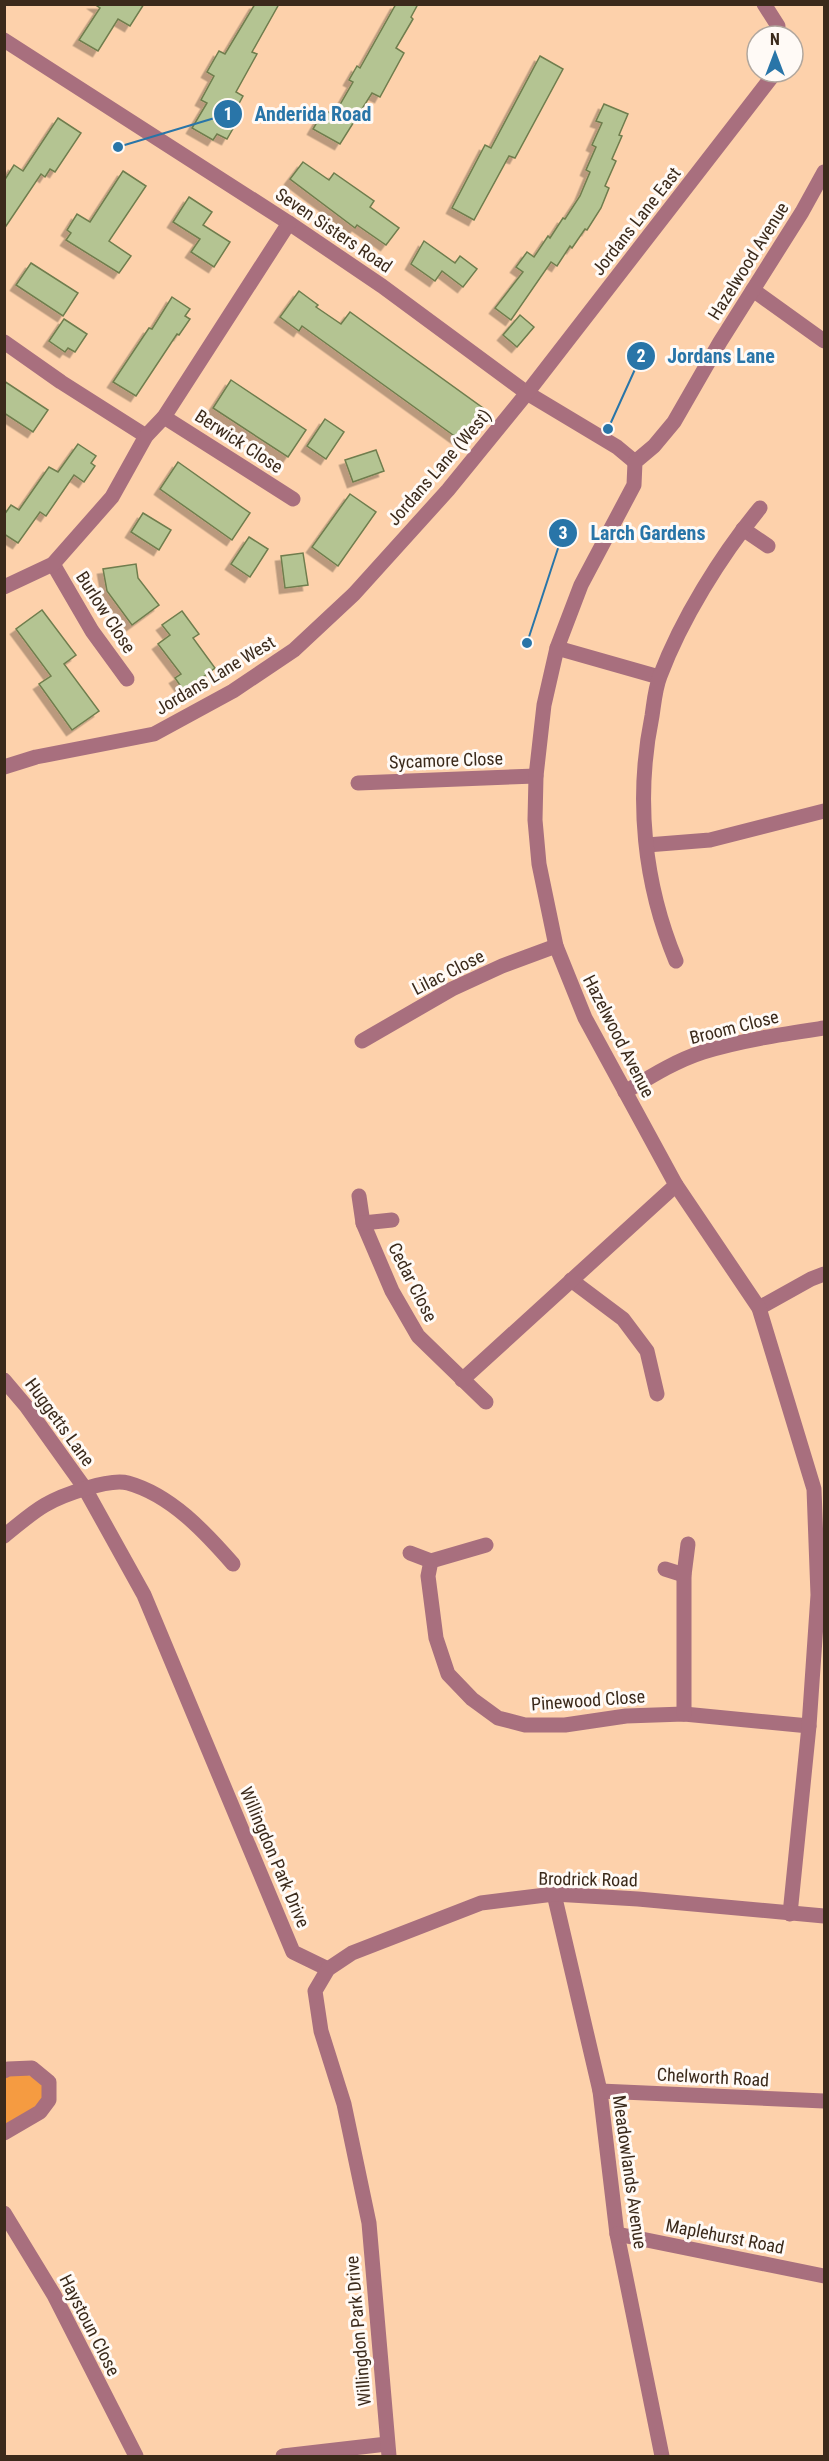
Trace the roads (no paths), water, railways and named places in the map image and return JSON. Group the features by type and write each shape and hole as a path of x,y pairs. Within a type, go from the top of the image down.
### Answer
{"street":[{"path":"764,4 777,24"},
{"name":"Seven Sisters Road","path":"4,40 289,222 382,286 527,393 617,447 635,462"},
{"name":"Jordans Lane East","path":"527,393 766,84"},
{"name":"Hazelwood Avenue","path":"790,1914 821,1595 814,1489 759,1308 676,1185 585,1018 556,946 539,864 535,820 536,776 544,705 557,648 581,585 634,485 635,462 654,446 674,422 720,342 825,172"},
{"path":"4,587 53,564 112,497 146,436 164,417 289,222"},
{"path":"753,290 825,341"},
{"path":"4,342 61,382 146,436"},
{"name":"Jordans Lane (West)","path":"380,566 448,489 527,393"},
{"name":"Berwick Close","path":"164,417 293,499"},
{"path":"676,961 667,941 651,884 642,799 646,745 659,677 705,586 759,508"},
{"path":"743,529 768,546"},
{"name":"Burlow Close","path":"53,564 92,631 127,679"},
{"name":"Jordans Lane West","path":"4,767 36,758 154,734 233,691 294,650 354,594 380,566"},
{"path":"557,648 659,677"},
{"name":"Sycamore Close","path":"358,783 536,776"},
{"path":"647,845 710,840 825,811"},
{"name":"Lilac Close","path":"362,1041 452,989 502,966 556,946"},
{"name":"Broom Close","path":"625,1092 657,1073 701,1053 771,1036 825,1028"},
{"path":"462,1380 676,1185"},
{"name":"Cedar Close","path":"359,1196 363,1223 392,1292 418,1335 486,1402"},
{"name":"Cedar Close","path":"363,1223 392,1220"},
{"path":"759,1308 811,1279 825,1274"},
{"path":"571,1280 623,1318 647,1351 657,1394"},
{"name":"Huggetts Lane","path":"4,1380 26,1406 84,1487"},
{"path":"4,1536 45,1505 84,1487 127,1482 163,1499 204,1530 233,1564"},
{"name":"Willingdon Park Drive","path":"84,1487 144,1595 293,1952 328,1969 315,1991 321,2031 344,2103 369,2223 388,2450"},
{"path":"684,1714 684,1575 688,1544"},
{"path":"410,1552 432,1561 486,1545"},
{"name":"Pinewood Close","path":"432,1561 428,1576 436,1638 448,1674 472,1699 498,1718 525,1725 565,1725 626,1716 684,1714 809,1726"},
{"path":"665,1569 684,1575"},
{"name":"Brodrick Road","path":"328,1969 352,1953 481,1903 554,1894 691,1903 825,1916"},
{"name":"Meadowlands Avenue","path":"554,1894 600,2091 617,2234 662,2457"},
{"path":"4,2071 32,2068 49,2082 49,2100 40,2112 4,2133"},
{"name":"Chelworth Road","path":"600,2091 825,2101"},
{"name":"Haystoun Close","path":"4,2213 54,2295 136,2457"},
{"name":"Maplehurst Road","path":"617,2234 825,2276"},
{"path":"284,2457 388,2450"}],"place":[{"name":"Anderida Road","path":"118,147"},
{"name":"Jordans Lane","path":"608,429"},
{"name":"Larch Gardens","path":"527,643"}]}
